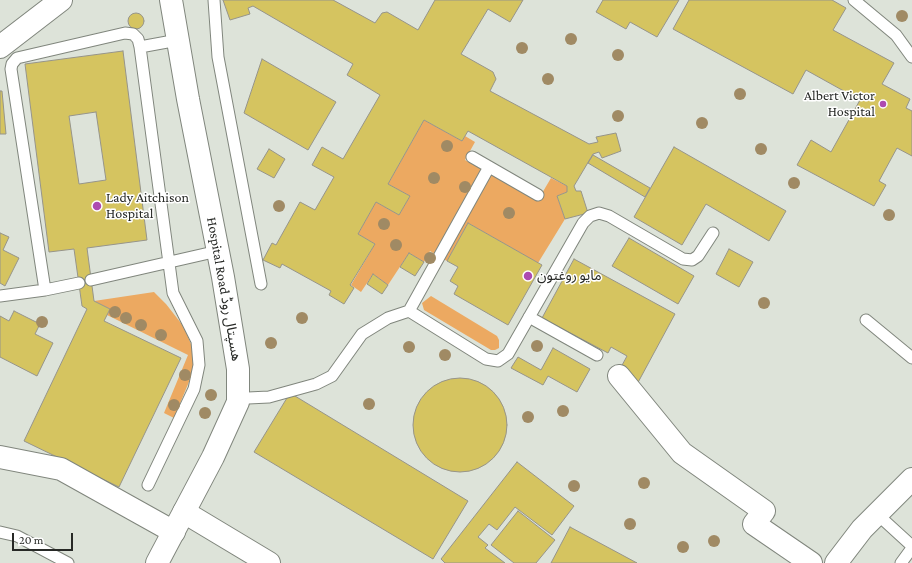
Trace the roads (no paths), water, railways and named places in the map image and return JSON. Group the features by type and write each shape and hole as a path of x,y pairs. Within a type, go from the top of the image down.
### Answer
{"street":[{"path":"0,47 61,0"},
{"name":"Hospital Road ھسپتال روڈ","path":"157,563 213,457 238,402 238,369 218,251 171,0"},
{"path":"619,376 682,453 764,511 754,524 811,563"},
{"path":"0,458 61,469 174,532"},
{"path":"836,563 862,529 912,479"},
{"path":"184,512 269,563"}],"lane":[{"path":"214,0 218,57 261,284"},
{"path":"854,0 896,35 912,57"},
{"path":"45,290 11,69 12,64 17,58 126,33 135,36 140,47 173,293 197,341 199,365 194,389 148,485"},
{"path":"140,47 178,40"},
{"path":"472,157 538,195"},
{"path":"238,402 248,398 269,397 316,384 332,376 362,334 388,318 409,311 489,167"},
{"path":"409,311 486,359 498,361 508,354 582,223 590,216 599,213 609,216 683,259 692,260 698,256 713,233"},
{"path":"91,280 218,251"},
{"path":"0,296 45,290 79,283"},
{"path":"530,317 597,355"},
{"path":"866,320 912,358"},
{"path":"877,514 912,547 901,563"},
{"path":"0,532 17,536 68,563"}],"place":[{"name":"Albert Victor Hospital","path":"883,104"},
{"name":"Lady Aitchison Hospital","path":"97,206"},
{"name":"مایو روغتون","path":"528,276"}]}
